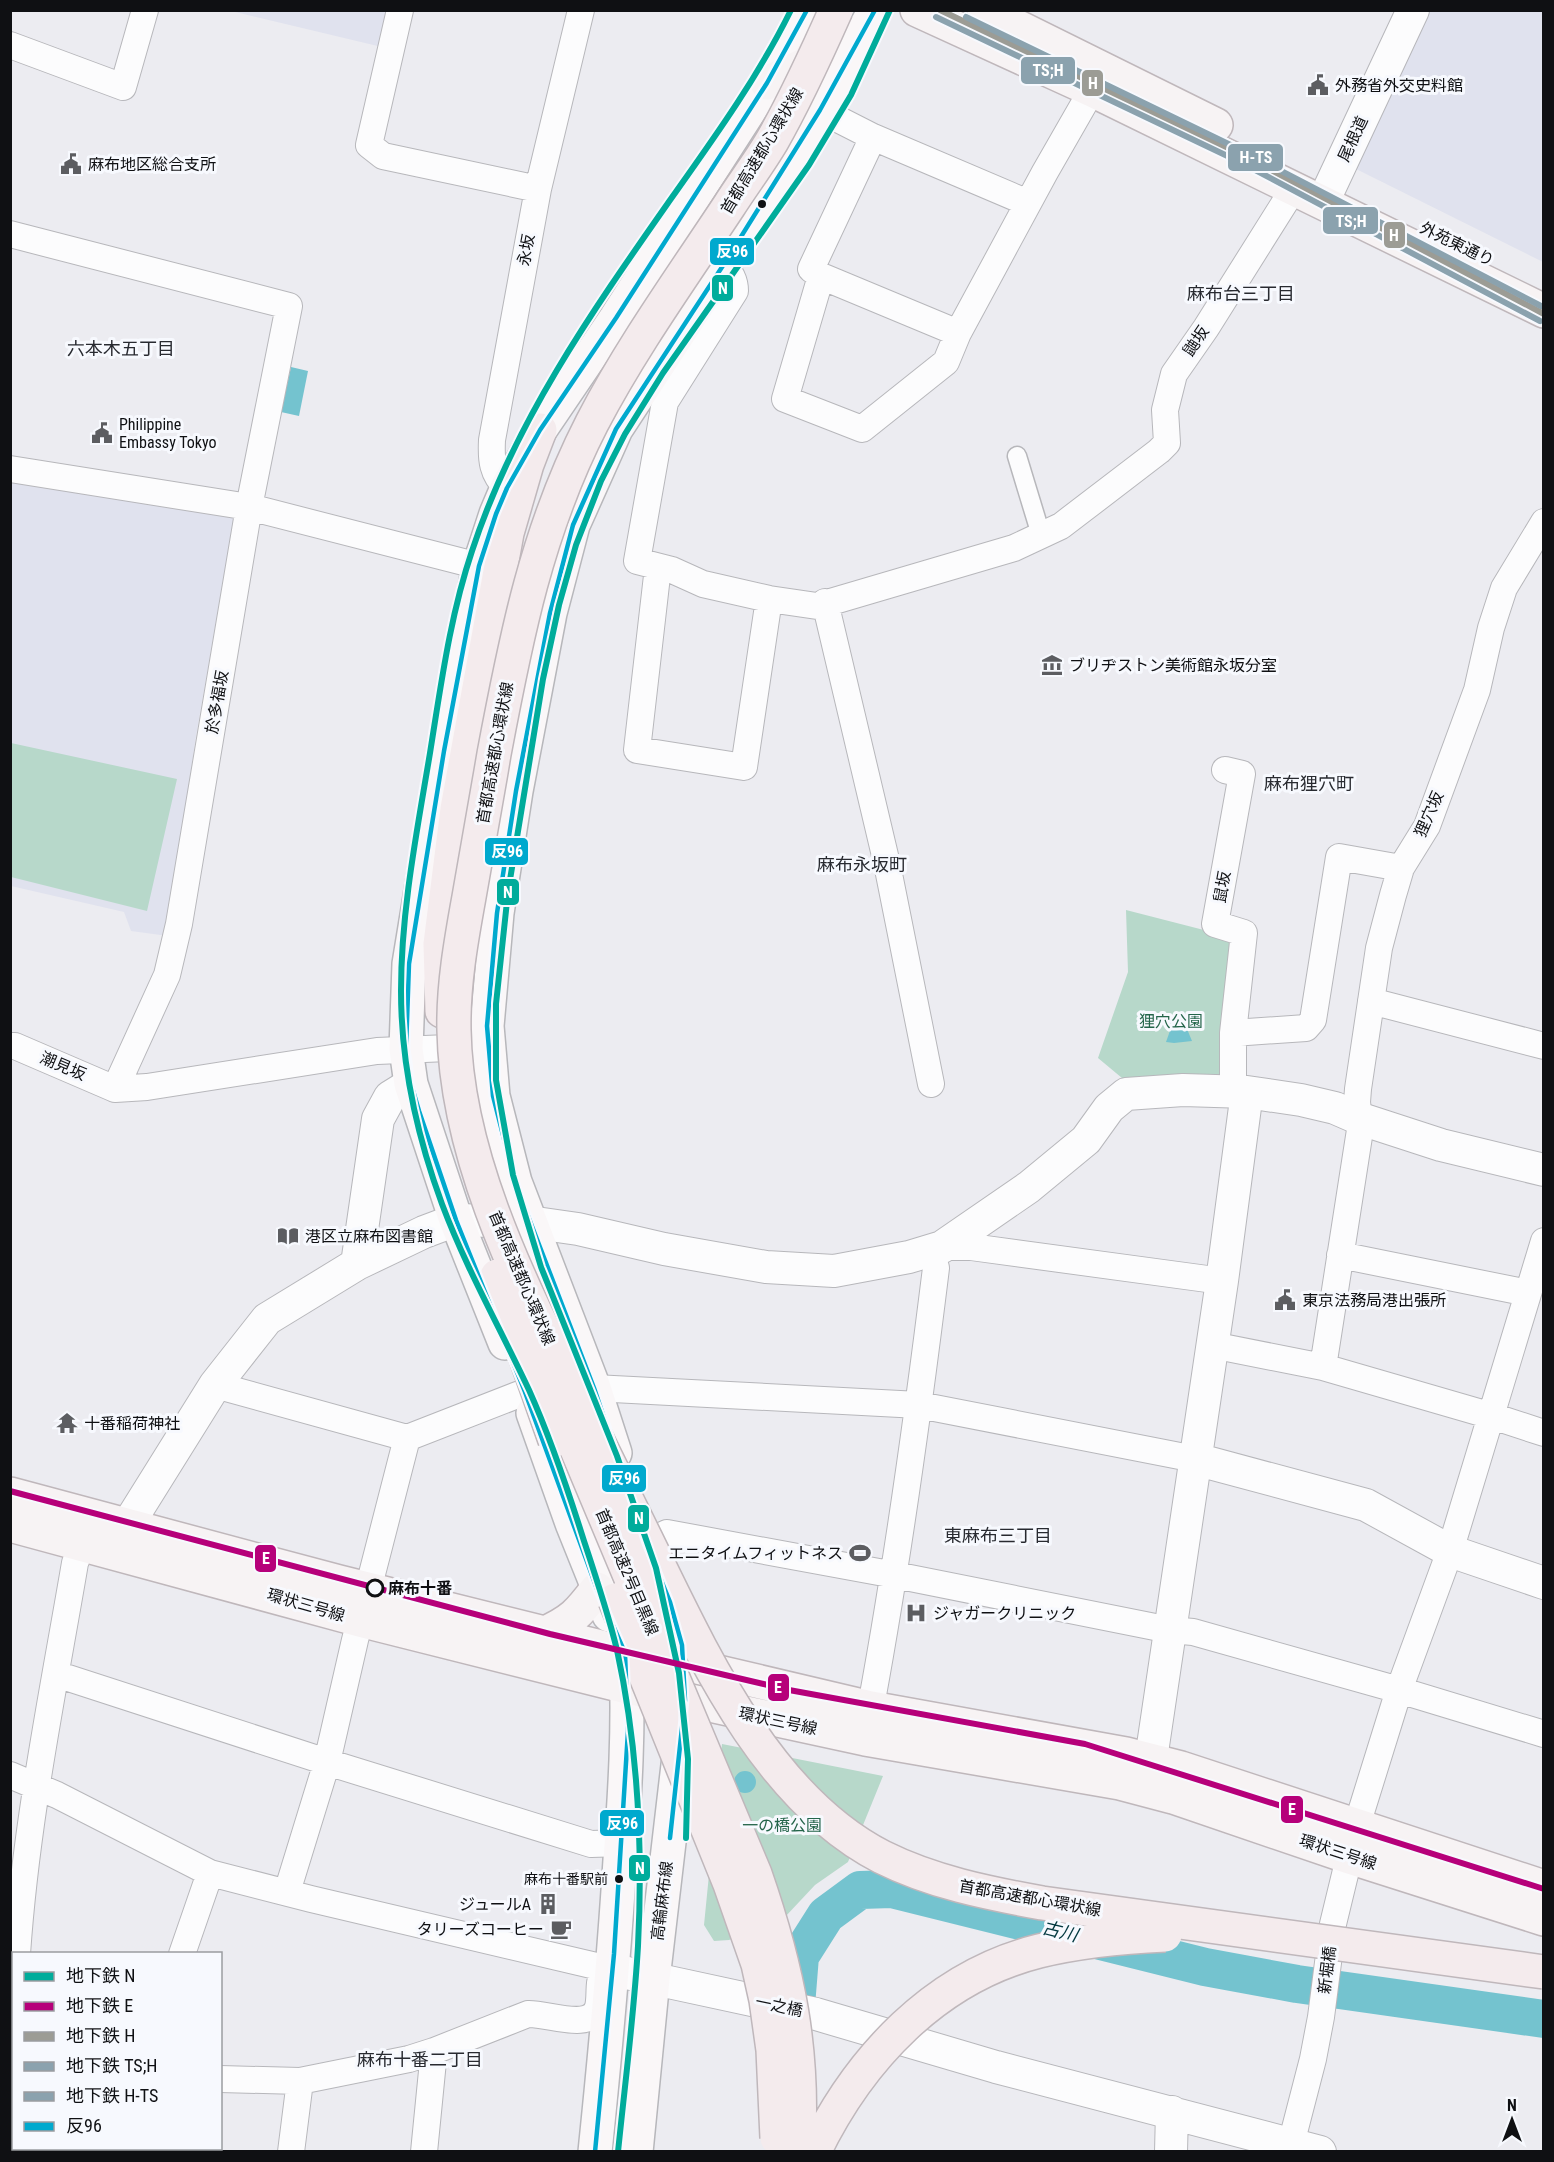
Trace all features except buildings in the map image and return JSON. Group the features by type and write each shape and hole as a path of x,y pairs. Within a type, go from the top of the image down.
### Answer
{"highway":[{"name":"首都高速都心環状線","path":"840,10 818,71 644,336 595,417 554,508 530,584 517,633 484,810 453,1011 455,1064 460,1096 480,1172 506,1245 540,1323 702,1651 761,1748 776,1767 823,1816 862,1846 938,1880 988,1893 1495,1971 1544,1986"},
{"name":"首都高速都心環状線","path":"636,329 584,416 565,457 496,640 450,935 442,1011 443,1065 453,1123 467,1177 488,1234 543,1354 668,1610 736,1729 768,1772 802,1808 844,1843 893,1872 944,1891 1042,1913 1495,1971 1544,1972"},
{"path":"496,640 507,533 526,464 540,430"},
{"name":"首都高速2号目黒線","path":"455,1064 465,1130 479,1191 516,1302 770,1916 790,1996 799,2090 798,2151"},
{"name":"首都高速2号目黒線","path":"467,1177 482,1234 587,1532 746,1925 758,1964 771,2030 777,2151"},
{"path":"814,2151 828,2122 853,2082 884,2046 921,2012 957,1986 994,1967 1036,1952 1121,1937 1223,1936 1495,1971"},
{"path":"824,2151 836,2126 860,2088 902,2040 962,1993 999,1974 1039,1960 1079,1950 1168,1943 1222,1945 1495,1971"}],"main road":[{"path":"595,2151 613,1971 628,1731 625,1653 597,1589 525,1392 456,1220 411,1084 406,1049 411,952 444,751 479,566 496,514 507,488 540,430 616,318 767,83 807,10"},
{"name":"高輪麻布線","path":"636,2151 685,1700 682,1645 670,1602 646,1543 594,1388 515,1182 493,1096 487,1026 497,913 516,791 550,613 573,525 616,429 724,264 820,110 818,71 875,10"},
{"name":"外苑東通り","path":"917,10 1316,191 1544,287"},
{"name":"外苑東通り","path":"984,10 1316,191 1544,311"},
{"path":"767,83 818,71"},
{"name":"環状三号線","path":"10,1494 127,1526 627,1687 685,1700 868,1723"},
{"name":"環状三号線","path":"10,1525 163,1565 364,1604 543,1634 684,1664 868,1723 1120,1783 1181,1768 1357,1825 1499,1888 1544,1919"},
{"path":"543,1634 578,1615 597,1589"},
{"name":"環状三号線","path":"1149,1775 1349,1857 1499,1888 1544,1887"}],"street":[{"path":"10,45 123,87 146,10"},
{"path":"399,10 369,145 383,156 538,189"},
{"name":"永坂","path":"507,488 498,479 491,462 492,440 538,189 581,10"},
{"name":"尾根道","path":"1316,191 1413,10"},
{"path":"821,276 785,399 862,429 946,362 958,333 1092,90"},
{"path":"820,110 873,137 1028,203"},
{"path":"873,137 811,268 821,276 958,333"},
{"name":"鼬坂","path":"1041,535 1061,526 1167,443 1165,410 1174,374 1206,328 1316,191"},
{"path":"671,231 724,264 735,281 735,291 665,402 637,561 672,570 704,584 769,599 817,606 1014,548 1041,535 1017,456"},
{"name":"於多福坂","path":"10,234 290,306 249,507 179,924 167,975 115,1089"},
{"path":"10,469 249,507 479,566"},
{"name":"狸穴坂","path":"1323,1367 1360,1130 1357,1102 1378,948 1401,868 1427,826 1478,690 1491,628 1504,588 1544,522"},
{"path":"657,567 637,750 744,767 769,599"},
{"path":"825,602 887,864 931,1084"},
{"name":"鼠坂","path":"1225,770 1242,774 1215,924 1244,933 1233,1033"},
{"path":"1149,1775 1222,1281 1240,1092 1233,1033 1306,1028 1313,1020 1339,857 1401,868"},
{"path":"1371,1001 1544,1046"},
{"name":"潮見坂","path":"10,1046 15,1046 115,1089"},
{"path":"115,1089 147,1087 377,1051 489,1047"},
{"path":"357,1264 378,1119 390,1097 411,1084"},
{"path":"937,1248 1029,1187 1086,1140 1109,1108 1126,1094 1183,1090 1240,1092 1312,1102 1442,1145 1544,1170"},
{"path":"17,1952 15,1901 37,1788 75,1563 82,1545 127,1526 215,1385 267,1319 357,1264 431,1229 456,1220 529,1222 766,1267 834,1271 909,1257 937,1248 970,1246 1222,1281"},
{"name":"新堀橋","path":"1306,2148 1313,2059 1333,1924 1357,1825 1400,1690 1450,1551 1544,1241"},
{"path":"868,1723 895,1575 919,1405 937,1248"},
{"path":"1340,1255 1528,1293"},
{"path":"1212,1345 1323,1367 1544,1433"},
{"path":"215,1385 407,1438 525,1392"},
{"path":"594,1388 919,1405 1195,1459 1366,1505 1450,1551 1544,1583"},
{"path":"287,1892 327,1762 364,1604 407,1438"},
{"path":"646,1543 667,1533 895,1575 1170,1630 1193,1632 1400,1690 1544,1734"},
{"path":"56,1674 591,1844 621,1843"},
{"path":"10,1775 57,1795 210,1872 613,1971"},
{"path":"182,1952 210,1872"},
{"path":"222,2079 300,2081 409,2059 528,2014 540,2013 578,2021 585,2020 593,2016 598,2008 602,1975 613,1971"},
{"name":"一之橋","path":"613,1971 816,2014 996,2067 1306,2148"},
{"path":"749,2000 765,2151"},
{"path":"424,2151 434,2051"},
{"path":"291,2151 300,2081"},
{"path":"1171,2151 1172,2112"}],"shaded area":[{"path":"231,11 396,11 386,48"},
{"path":"1427,11 1543,11 1543,262 1352,167"},
{"path":"10,481 234,517 195,742 168,936 131,931 124,912 11,886"}],"green space":[{"path":"11,743 177,779 147,911 11,877"},
{"name":"狸穴公園","path":"1126,910 1235,938 1227,1077 1122,1078 1098,1058 1128,972"},
{"name":"一の橋公園","path":"722,1744 883,1776 848,1862 815,1885 785,1917 729,1940 714,1941 704,1925"}],"water":[{"path":"291,367 308,371 299,416 281,412"},
{"path":"1180,1021 1187,1029 1192,1041 1166,1042 1171,1028"},
{"path":"745,1771 753,1774 756,1782 753,1790 745,1793 737,1790 734,1782 737,1774"}],"waterway":[{"name":"古川","path":"795,2018 800,1956 826,1915 860,1890 892,1889 1205,1967 1297,1984 1544,2019"}],"metro line":[{"name":"N","path":"618,2152 634,1998 640,1872 634,1760 624,1687 606,1609 552,1446 529,1390 451,1228 425,1152 412,1099 404,1045 401,991 404,931 415,841 442,676 464,576 489,504 532,414 557,370 611,286 733,109 764,61 791,10"},
{"name":"N","path":"686,1838 688,1759 679,1673 656,1568 617,1456 541,1267 513,1175 496,1080 496,1004 508,892 543,679 559,605 576,545 601,481 625,434 663,373 809,165 851,95 890,10"},
{"name":"H","path":"940,10 1243,155 1544,314"},
{"name":"TS;H","path":"936,17 1240,162 1540,321"},
{"name":"H-TS","path":"966,17 1245,152 1541,306"},
{"name":"E","path":"10,1491 550,1634 789,1690 1085,1744 1544,1889"}],"transit line":[{"name":"反96","path":"595,2152 614,1954 628,1731 625,1653 597,1589 525,1392 456,1220 419,1111 411,1084 406,1049 409,964 444,751 479,566 496,514 507,488 540,430 616,318 767,83 807,10"},
{"name":"反96","path":"670,1838 685,1700 682,1645 670,1602 646,1543 594,1388 515,1182 493,1096 487,1026 497,913 516,791 550,613 573,525 616,429 724,264 820,110 875,10"}],"place":[{"name":"外務省外交史料館","path":"1318,85"},
{"name":"麻布地区総合支所","path":"71,164"},
{"name":"Philippine Embassy Tokyo","path":"102,433"},
{"name":"ブリヂストン美術館永坂分室","path":"1052,665"},
{"name":"港区立麻布図書館","path":"288,1236"},
{"name":"東京法務局港出張所","path":"1285,1300"},
{"name":"十番稲荷神社","path":"67,1423"},
{"name":"エニタイムフィットネス","path":"860,1553"},
{"name":"麻布十番","path":"375,1588"},
{"name":"ジャガークリニック","path":"916,1613"},
{"name":"麻布十番駅前","path":"619,1879"},
{"name":"ジュールA","path":"548,1904"},
{"name":"タリーズコーヒー","path":"561,1929"}],"district":[{"name":"麻布台三丁目","path":"1241,293"},
{"name":"六本木五丁目","path":"121,348"},
{"name":"麻布狸穴町","path":"1309,783"},
{"name":"麻布永坂町","path":"862,864"},
{"name":"東麻布三丁目","path":"998,1535"},
{"name":"麻布十番二丁目","path":"420,2059"}]}
